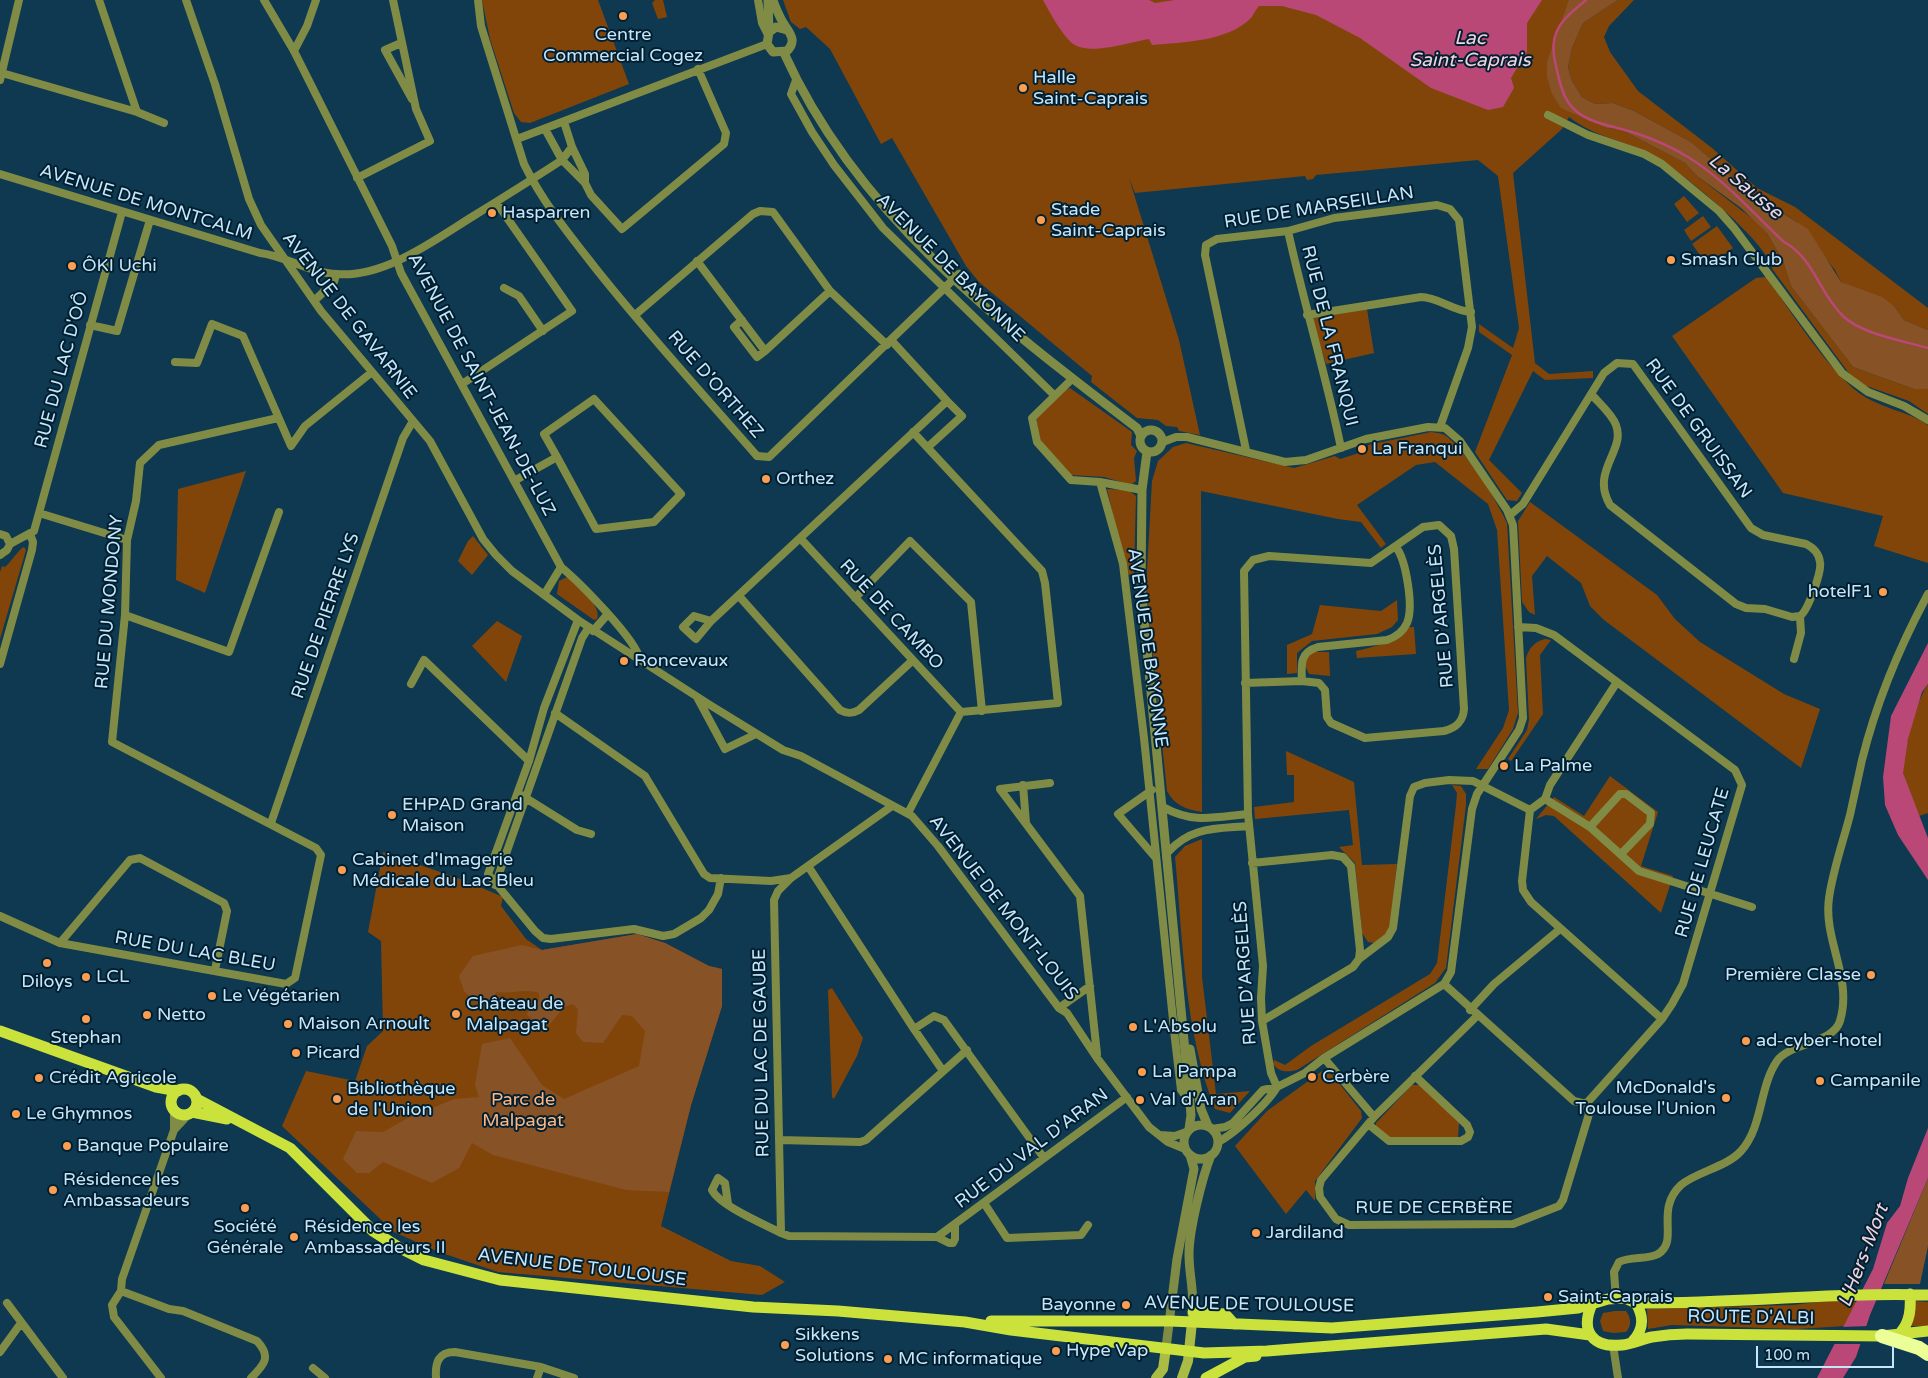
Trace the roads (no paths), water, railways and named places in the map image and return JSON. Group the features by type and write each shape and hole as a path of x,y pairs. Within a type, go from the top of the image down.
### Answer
{"highway":[{"path":"1882,1336 1919,1348 1928,1354"}],"main road":[{"path":"0,1031 109,1070 156,1087 190,1091 197,1099 197,1104 191,1113 179,1114 173,1106 154,1091 131,1083 109,1070"},
{"path":"173,1106 172,1099 178,1091"},
{"name":"AVENUE DE TOULOUSE","path":"197,1099 290,1148 373,1231 424,1260 500,1280 753,1307 838,1311 965,1322 1189,1352 1267,1351 1546,1329 1590,1335"},
{"name":"AVENUE DE TOULOUSE","path":"191,1113 244,1123"},
{"path":"1901,1332 1910,1314 1904,1294"},
{"name":"ROUTE D'ALBI","path":"1636,1302 1725,1301 1837,1295 1928,1295"},
{"path":"1625,1298 1636,1302 1642,1315 1642,1324 1638,1336 1633,1341 1613,1345 1595,1340 1590,1335 1587,1320 1592,1304 1625,1298"},
{"name":"AVENUE DE TOULOUSE","path":"965,1322 1170,1321 1192,1317 1234,1324 1332,1328 1537,1312 1592,1304"},
{"path":"1182,1378 1187,1368 1192,1317"},
{"name":"ROUTE D'ALBI","path":"1633,1341 1664,1335 1688,1334 1882,1336 1901,1332 1928,1330"},
{"path":"1156,1378 1163,1368 1166,1348"},
{"path":"1206,1378 1245,1357 1263,1356 1267,1351"}],"street":[{"path":"18,0 1,76 137,112 164,123"},
{"path":"98,0 137,112"},
{"name":"AVENUE DE GAVARNIE","path":"186,0 215,84 249,200 261,225 314,301 413,421"},
{"name":"AVENUE DE SAINT-JEAN-DE-LUZ","path":"264,0 294,51 392,246 400,273 561,567 606,612 633,645 640,660"},
{"path":"294,51 307,26 316,0"},
{"path":"393,0 416,109"},
{"name":"RUE D'ORTHEZ","path":"478,0 482,26 517,139 532,180 566,230 635,315 757,456 769,457 957,277"},
{"path":"758,0 762,23 774,52 784,53 790,48 792,41 773,0"},
{"path":"768,0 768,37"},
{"path":"517,139 546,130 698,68 768,37 776,27 788,30"},
{"path":"357,178 430,141 386,50 401,42"},
{"name":"AVENUE DE BAYONNE","path":"784,53 796,80 821,122 872,195 902,229 957,277 1008,329 1137,428 1141,436"},
{"path":"546,130 562,160 585,184 591,195 622,229 724,144 726,133 698,68"},
{"name":"AVENUE DE BAYONNE","path":"796,80 791,94 812,132 840,173 883,228 1054,395"},
{"path":"1548,115 1588,135 1644,154 1675,175 1719,211 1734,228 1842,373 1868,392 1904,406 1928,420"},
{"path":"564,122 572,147 584,174 585,184"},
{"path":"314,301 334,282 336,274 353,274 396,261 532,180 562,160 572,147"},
{"name":"AVENUE DE MONTCALM","path":"0,174 122,212 336,274"},
{"path":"462,384 572,311 496,202"},
{"name":"RUE DE MARSEILLAN","path":"1246,450 1205,250 1208,243 1217,239 1288,231 1334,218 1437,205 1447,207 1454,212 1459,220 1472,327 1468,348 1440,427"},
{"path":"635,315 753,214 767,210 773,212 830,291 889,342 962,416 928,448"},
{"name":"RUE DU LAC D'OÔ","path":"0,664 32,550 33,542 27,535 34,531 122,212"},
{"path":"90,325 117,331 150,220"},
{"name":"RUE DE LA FRANQUI","path":"1288,231 1307,315 1327,379 1342,448"},
{"path":"697,261 765,351 830,291"},
{"path":"504,288 519,296 543,331"},
{"path":"1307,315 1421,297 1431,298 1451,308 1470,312"},
{"path":"175,362 197,363 212,324 243,336 291,446 305,426 372,372"},
{"name":"RUE DE GRUISSAN","path":"1510,515 1524,504 1607,369 1617,363 1633,364 1751,528 1763,535 1802,543 1813,548 1819,556 1820,566 1808,607 1800,616 1801,633 1794,658"},
{"path":"1072,379 1032,418 1037,442 1071,480 1100,482 1142,490"},
{"path":"1591,394 1612,418 1617,429 1617,438 1603,484 1610,504 1736,604 1746,608 1764,609 1792,617 1800,616"},
{"path":"594,399 681,494 654,522 596,529 557,457 544,434 594,399"},
{"path":"711,621 947,401"},
{"name":"RUE DU MONDONY","path":"112,742 125,615 127,540 136,501 140,463 159,445 278,418"},
{"name":"AVENUE DE MONT-LOUIS","path":"413,421 440,457 483,539 512,572 591,629 756,734 783,750 801,756 908,814 938,846 1059,1008 1067,1013 1126,1097 1158,1135 1188,1152"},
{"name":"RUE DE PIERRE LYS","path":"271,823 403,438 413,421"},
{"path":"1158,1135 1175,1136 1200,1124 1210,1128 1225,1127 1233,1123 1263,1090 1277,1087 1304,1073 1324,1058 1444,984 1451,972 1472,810 1482,785 1519,730 1523,718 1514,542 1510,515 1460,441 1450,432 1440,427 1366,439 1300,462 1285,462 1246,450 1187,437 1176,437 1163,442 1155,452 1147,452 1140,445 1141,436 1148,430 1156,431 1163,442"},
{"path":"908,814 961,712 1058,703 1045,584 1042,572 913,432"},
{"name":"AVENUE DE BAYONNE","path":"1147,452 1142,490 1141,586 1186,1044 1191,1121 1188,1130"},
{"path":"514,481 557,457"},
{"name":"AVENUE DE BAYONNE","path":"1100,482 1123,564 1150,790 1155,857 1181,1090 1189,1101"},
{"path":"125,615 229,652 279,512"},
{"path":"39,513 127,540"},
{"name":"RUE D'ARGELÈS","path":"1245,683 1315,682 1323,686 1326,694 1327,717 1331,723 1365,738 1444,731 1454,727 1462,720 1464,709 1454,549 1451,536 1443,527 1428,525 1371,563 1270,556 1258,557 1248,563 1244,576 1245,683 1248,814 1263,966 1262,1020 1270,1073 1277,1087"},
{"path":"3,535 27,535"},
{"path":"3,535 10,544"},
{"path":"1,553 10,544 27,535"},
{"name":"RUE DE CAMBO","path":"800,538 961,712"},
{"path":"855,598 910,541 970,602 982,711"},
{"path":"1302,681 1302,658 1312,648 1387,640 1397,635 1404,628 1409,618 1407,576 1402,557 1396,547"},
{"path":"544,595 561,567"},
{"path":"1616,1299 1614,1272 1619,1262 1658,1254 1668,1243 1669,1234 1666,1215 1670,1200 1676,1191 1691,1178 1710,1171 1740,1152 1754,1126 1773,1066 1780,1057 1831,1033 1839,1023 1843,1002 1843,982 1830,933 1829,897 1872,725 1885,690 1928,594"},
{"path":"738,596 840,710 846,713 853,714 859,710 913,660"},
{"path":"496,885 582,638 606,612"},
{"path":"578,620 544,708 518,793 488,874 543,938 551,939 634,929 664,936 674,934 701,918 709,910 718,894 721,878"},
{"name":"RUE DE LEUCATE","path":"1518,627 1536,628 1554,635 1735,770 1741,779 1742,790 1683,984 1662,1019 1586,1104"},
{"path":"411,684 424,660 528,761"},
{"path":"1617,682 1550,785 1545,799 1530,810 1523,872 1523,890 1531,902 1560,929 1662,1019"},
{"path":"696,695 725,750 756,734"},
{"path":"555,713 645,776 704,874 710,878 771,881 791,878 892,806"},
{"name":"RUE DU LAC BLEU","path":"0,916 60,943 286,984 294,978 321,855 316,848 112,742"},
{"path":"1262,1020 1353,967 1359,959 1388,938 1393,928 1411,790 1419,784 1448,780 1467,780 1482,785 1497,795 1530,810"},
{"path":"1050,782 1000,788 1080,896 1097,1058"},
{"path":"1023,785 1026,823"},
{"path":"1155,857 1118,814 1150,790 1161,790"},
{"path":"518,793 577,830 591,834"},
{"path":"1590,827 1609,805 1624,793 1650,813 1650,824 1621,854"},
{"path":"1545,799 1590,827 1639,871 1752,907"},
{"path":"1163,807 1180,815 1200,819 1248,814"},
{"path":"1168,852 1182,839 1200,830 1249,826"},
{"path":"1252,863 1332,854 1343,856 1351,866 1359,959"},
{"path":"60,943 130,860 140,858 224,903 227,911 215,970"},
{"path":"808,866 943,1071"},
{"name":"RUE DU LAC DE GAUBE","path":"781,1233 774,900 778,891 791,878"},
{"path":"1470,1010 1494,984 1560,929"},
{"path":"1444,984 1470,1010 1574,1101 1586,1104"},
{"path":"1059,1008 1090,986"},
{"path":"914,1029 934,1016 939,1016 944,1020 1044,1158"},
{"name":"RUE DE CERBÈRE","path":"1477,1016 1374,1117 1321,1180 1320,1196 1336,1219 1349,1224 1513,1224 1553,1209 1563,1200 1589,1114 1586,1104"},
{"path":"1175,1039 1186,1044"},
{"name":"AVENUE DE BAYONNE","path":"1186,1044 1201,1109 1210,1128"},
{"path":"779,1140 860,1142 866,1140 967,1050"},
{"path":"1324,1058 1374,1117"},
{"path":"1368,1124 1389,1141 1461,1141 1468,1137 1470,1132 1467,1125 1416,1076"},
{"path":"1192,1317 1194,1290 1189,1252 1204,1173 1218,1142 1243,1124 1273,1094 1277,1087"},
{"name":"RUE DU VAL D'ARAN","path":"937,1237 955,1226 1126,1097"},
{"path":"161,1378 114,1317 112,1304 121,1291 122,1279 174,1130 173,1106"},
{"path":"174,1130 191,1113"},
{"path":"1210,1128 1218,1142"},
{"path":"1166,1348 1176,1266 1194,1169 1184,1141 1188,1130"},
{"path":"1188,1152 1203,1159 1211,1155"},
{"path":"984,1203 1007,1238 1080,1235 1088,1225"},
{"name":"RUE DU VAL D'ARAN","path":"728,1204 790,1236 937,1237 953,1243 955,1239 955,1226"},
{"path":"121,1291 183,1311 257,1341 264,1348 266,1356 264,1365 251,1378"},
{"path":"7,1303 63,1378"},
{"path":"0,1352 21,1323"},
{"path":"1613,1345 1618,1378"},
{"path":"436,1378 437,1361 442,1355 449,1352 541,1367 574,1378"},
{"path":"537,1378 541,1367"},
{"path":"313,1368 325,1378"}],"water":[{"name":"Lac Saint-Caprais","path":"1043,0 1149,0 1155,3 1175,0 1542,0 1527,23 1527,52 1511,78 1514,88 1503,107 1488,110 1431,88 1360,38 1316,15 1282,6 1259,6 1250,19 1240,27 1217,37 1204,40 1152,45 1149,39 1091,49 1075,45 1066,37"},
{"path":"1928,643 1928,684 1922,692 1908,739 1903,773 1928,838 1928,880 1898,835 1885,805 1883,777 1891,716"},
{"path":"1928,1128 1928,1178 1870,1315 1856,1357 1843,1378 1817,1378 1873,1269 1887,1223 1900,1206 1908,1178"}],"waterway":[{"name":"La Sausse","path":"1586,0 1564,21 1555,35 1554,44 1560,85 1568,102 1574,109 1589,119 1660,143 1681,153 1701,166 1714,175 1802,257 1843,316 1860,328 1895,340 1928,348"}],"place":[{"name":"Centre Commercial Cogez","path":"623,16"},
{"name":"Halle Saint-Caprais","path":"1023,88"},
{"name":"Hasparren","path":"492,213"},
{"name":"Stade Saint-Caprais","path":"1041,220"},
{"name":"Smash Club","path":"1671,260"},
{"name":"ÔKI Uchi","path":"72,266"},
{"name":"La Franqui","path":"1362,449"},
{"name":"Orthez","path":"766,479"},
{"name":"hotelF1","path":"1883,592"},
{"name":"Roncevaux","path":"624,661"},
{"name":"La Palme","path":"1504,766"},
{"name":"EHPAD Grand Maison","path":"392,815"},
{"name":"Cabinet d'Imagerie Médicale du Lac Bleu","path":"342,870"},
{"name":"Diloys","path":"47,963"},
{"name":"Première Classe","path":"1871,975"},
{"name":"LCL","path":"86,977"},
{"name":"Le Végétarien","path":"212,996"},
{"name":"Château de Malpagat","path":"456,1014"},
{"name":"Netto","path":"147,1015"},
{"name":"Stephan","path":"86,1019"},
{"name":"Maison Arnoult","path":"288,1024"},
{"name":"L'Absolu","path":"1133,1027"},
{"name":"ad-cyber-hotel","path":"1746,1041"},
{"name":"Picard","path":"296,1053"},
{"name":"La Pampa","path":"1142,1072"},
{"name":"Cerbère","path":"1312,1077"},
{"name":"Crédit Agricole","path":"39,1078"},
{"name":"Campanile","path":"1820,1081"},
{"name":"McDonald's Toulouse l'Union","path":"1726,1098"},
{"name":"Bibliothèque de l'Union","path":"337,1099"},
{"name":"Val d'Aran","path":"1140,1100"},
{"name":"Le Ghymnos","path":"16,1114"},
{"name":"Banque Populaire","path":"67,1146"},
{"name":"Résidence les Ambassadeurs","path":"53,1190"},
{"name":"Société Générale","path":"245,1208"},
{"name":"Jardiland","path":"1256,1233"},
{"name":"Résidence les Ambassadeurs II","path":"294,1237"},
{"name":"Saint-Caprais","path":"1548,1297"},
{"name":"Bayonne","path":"1126,1305"},
{"name":"Sikkens Solutions","path":"785,1345"},
{"name":"Hype Vap","path":"1056,1351"},
{"name":"MC informatique","path":"888,1359"}],"park label":[{"name":"Parc de Malpagat","path":"523,1110"}],"water label":[{"name":"L'Hers-Mort","path":"1864,1256"}]}
